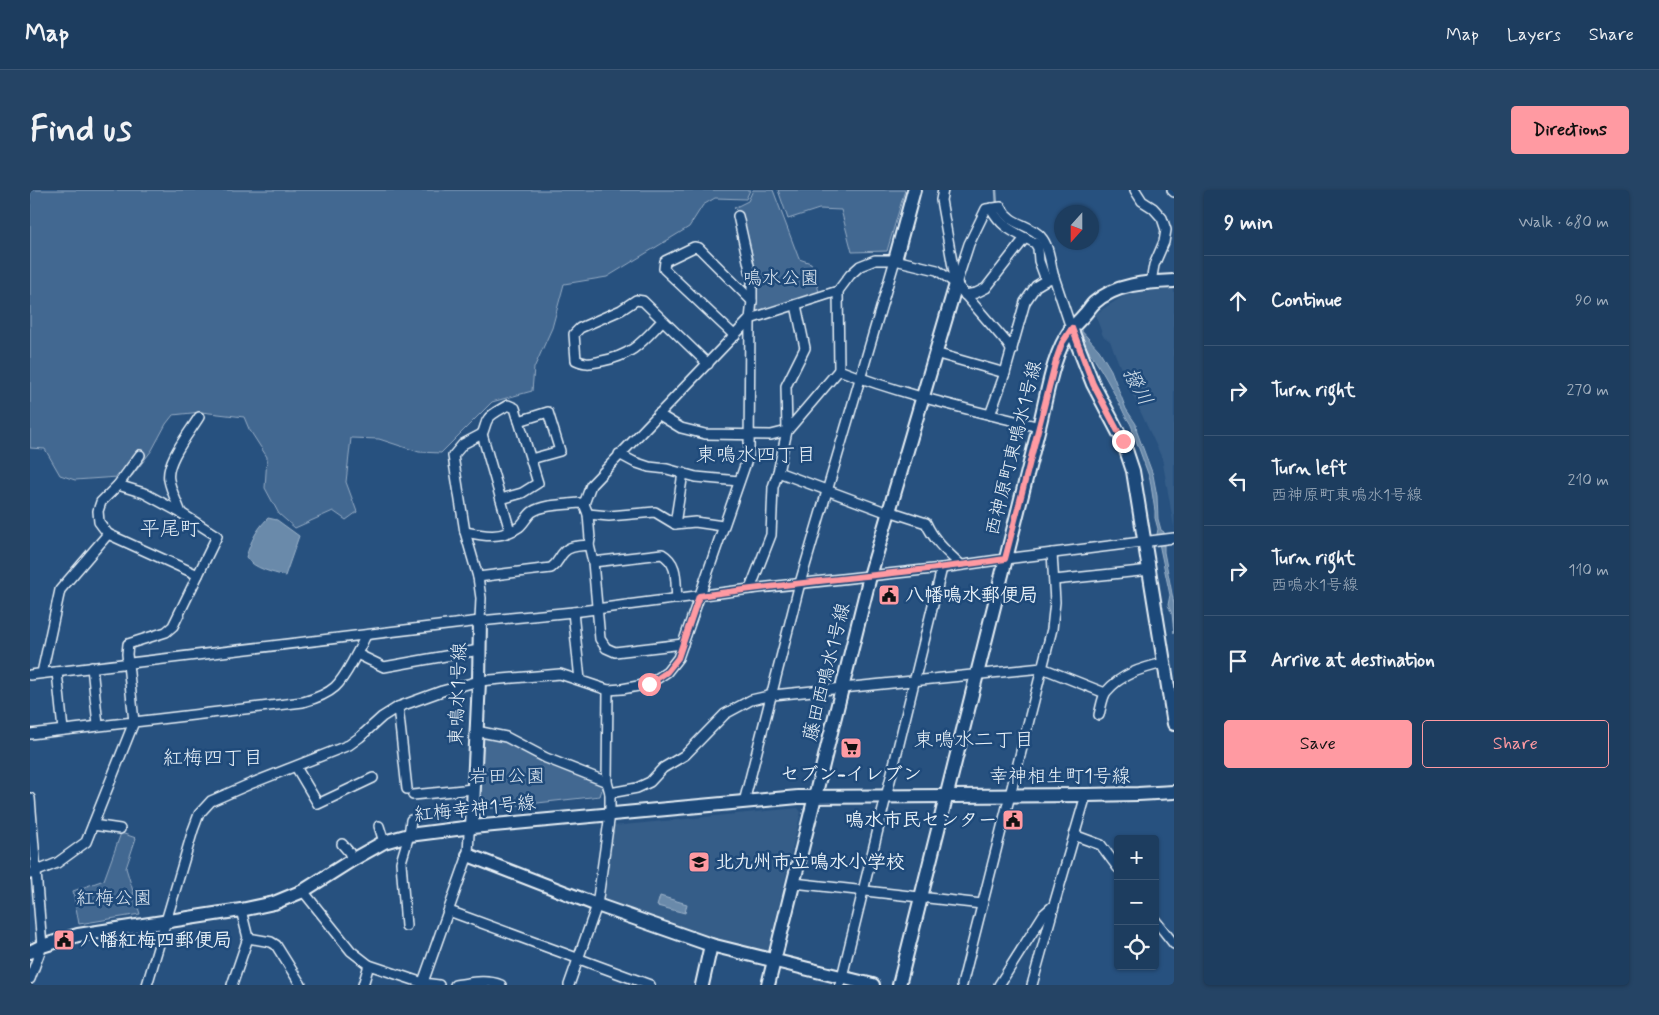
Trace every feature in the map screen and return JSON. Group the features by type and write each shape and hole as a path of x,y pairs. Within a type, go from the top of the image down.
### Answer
{"street":[{"path":"744,802 800,583 914,190"},
{"path":"943,190 941,205 956,284"},
{"path":"1135,190 1142,201 1153,208 1162,218 1166,230 1164,242 1154,265 1151,282"},
{"path":"956,284 969,244 982,216 986,209 995,208 1009,219 1040,235 1046,244 1050,279"},
{"path":"995,208 996,219 1005,227 1035,243 1038,248 1039,261 1050,279 1072,328 1093,384 1123,441 1131,464 1147,542 1174,724"},
{"path":"147,985 193,830 199,814 211,801 349,745 382,717 398,707 479,681 560,674 608,690 639,687 649,684 667,672 678,658 749,454 752,279 738,216"},
{"path":"965,294 976,294 986,288 1025,238"},
{"path":"735,336 664,269 665,261 694,247 699,248 752,300"},
{"path":"683,644 614,652 606,648 600,638 593,562 589,545 588,514 584,504 591,485 750,319 838,291 850,275 860,266 875,260 895,260 937,270 956,284 1012,351"},
{"path":"990,415 1012,351 1025,302 1036,286 1050,279"},
{"name":"西神原町東鳴水1号線","path":"899,985 1038,427 1062,343 1072,328 1094,303 1107,294 1126,286 1174,281"},
{"name":"藤田西鳴水1号線","path":"768,985 870,576 956,284"},
{"path":"658,414 681,428 726,436 771,436 787,431 839,370 838,291"},
{"path":"662,321 637,348 618,358 586,364 576,360 574,334 580,328 621,310 636,300 643,301 708,364"},
{"path":"750,589 771,535 773,487 787,431 786,386 805,348 796,305"},
{"path":"935,353 1005,373"},
{"path":"839,370 923,396 1038,427"},
{"path":"480,621 481,598 478,577 465,532 453,456 463,444 482,434 486,428 487,420 508,405 515,408 520,421 538,483 522,493 501,499"},
{"path":"520,421 548,412 560,451 532,458"},
{"path":"181,513 168,478 171,464 177,451 199,417"},
{"path":"482,434 510,531"},
{"path":"619,454 634,462 650,467 667,468 696,477 739,481"},
{"path":"140,455 118,485 101,502 98,511 99,522 108,534 198,575"},
{"path":"778,472 882,511 889,511 926,523 931,535 940,546 961,565"},
{"path":"675,524 683,473"},
{"path":"33,873 58,863 86,842 134,722 127,654 128,644 166,632 173,626 217,536 181,513 144,493 118,485"},
{"path":"465,532 498,536 520,526 532,512 543,508 584,504"},
{"path":"588,514 609,516 655,512 675,524 695,522 723,526"},
{"path":"42,673 60,590 108,534"},
{"path":"30,675 480,621 573,612 1172,539"},
{"path":"478,577 551,568 559,562 564,552 572,547 589,545"},
{"path":"962,985 1052,628 1055,602 1052,553"},
{"path":"593,562 662,554 670,559 674,567 677,599"},
{"path":"841,981 942,568"},
{"path":"1054,580 1150,570"},
{"path":"573,612 580,680"},
{"name":"東鳴水1号線","path":"472,828 480,621"},
{"path":"30,734 303,702 319,698 336,686 357,654 366,636"},
{"path":"357,654 384,667 479,650"},
{"path":"1099,715 1105,693 1122,678 1135,670 1164,663"},
{"path":"92,667 98,726"},
{"path":"610,793 637,788 650,782 663,768 686,755 725,714 751,700 772,695 1042,668 1105,693"},
{"path":"57,672 63,730"},
{"path":"569,985 597,904 610,814 610,793 607,782 608,690"},
{"path":"398,707 410,792 473,789"},
{"path":"476,731 506,737 546,758 607,782"},
{"path":"296,767 318,804 373,778"},
{"name":"幸神相生町1号線","path":"946,796 1174,792"},
{"path":"1032,985 1086,795"},
{"name":"紅梅幸神1号線","path":"36,949 78,935 241,910 274,903 302,891 384,842 409,835 798,797 946,796"},
{"path":"30,798 36,949 30,979"},
{"path":"406,926 401,862 409,835 411,820"},
{"path":"93,825 120,829"},
{"path":"379,826 384,842"},
{"path":"422,984 436,937 449,911 468,855 469,833 472,828"},
{"path":"1074,835 1101,845 1114,863"},
{"path":"342,844 349,852 352,860"},
{"path":"468,855 712,945 841,981 873,985"},
{"path":"794,883 982,904"},
{"path":"302,891 351,951 369,965 422,984 438,985"},
{"path":"999,985 1044,914 1054,905"},
{"path":"232,985 248,938 241,910"},
{"path":"449,911 650,985"},
{"path":"1159,925 1174,944"},
{"path":"248,938 271,942 276,945 301,985"},
{"path":"702,985 712,945"},
{"path":"363,985 369,965"},
{"path":"455,985 484,981 501,985"}],"shaded area":[{"path":"1152,288 1174,288 1174,527 1162,458 1123,374 1110,341 1103,336 1095,314 1128,293"},
{"path":"1077,326 1099,350 1111,370 1126,409 1136,424 1137,432 1153,475 1157,496 1158,519 1161,530 1164,532 1164,552 1174,604 1174,633 1172,614 1168,605 1170,595 1157,534 1158,529 1150,479 1131,426 1112,389 1101,369 1073,331"},
{"path":"268,518 277,520 299,536 285,576 258,567 246,557 254,536"},
{"name":"北九州市立鳴水小学校","path":"798,808 801,812 768,951 765,953 706,937 606,902 604,899 613,826"},
{"path":"660,896 687,904 685,913 657,906"}],"green space":[{"path":"30,190 750,190 746,199 715,198 703,205 689,227 607,277 564,284 552,328 534,368 532,391 492,402 441,453 419,452 379,439 351,438 346,482 357,512 346,520 333,511 295,528 279,514 265,488 267,457 249,429 244,417 201,412 173,415 152,450 132,476 75,480 60,475 45,449 30,448"},
{"name":"鳴水公園","path":"753,190 773,190 799,259 811,263 819,292 757,312 755,310 756,288 751,249 746,243 741,215 734,208 748,201"},
{"path":"778,190 905,190 887,251 852,252 841,210 819,209 788,219"},
{"name":"岩田公園","path":"479,737 502,740 539,760 603,786 600,796 475,810"},
{"name":"紅梅公園","path":"121,833 136,838 126,868 140,914 79,924 73,891 104,880"}],"waterway":[{"path":"996,190 997,206"},
{"path":"1015,228 1035,238"},
{"path":"1042,251 1045,265"}],"place":[{"name":"八幡鳴水郵便局","path":"889,595"},
{"name":"セブン-イレブン","path":"851,748"},
{"name":"鳴水市民センター","path":"1013,820"},
{"name":"北九州市立鳴水小学校","path":"699,862"},
{"name":"八幡紅梅四郵便局","path":"64,940"}],"district":[{"name":"東鳴水四丁目","path":"756,455"},
{"name":"平尾町","path":"170,529"},
{"name":"東鳴水二丁目","path":"974,740"},
{"name":"紅梅四丁目","path":"213,758"}],"route":[{"path":"649,684 667,672 678,658 699,596 1005,559 1056,360 1062,343 1072,328 1076,343 1093,384 1123,441"}],"water label":[{"name":"撥川","path":"1137,387"}]}
